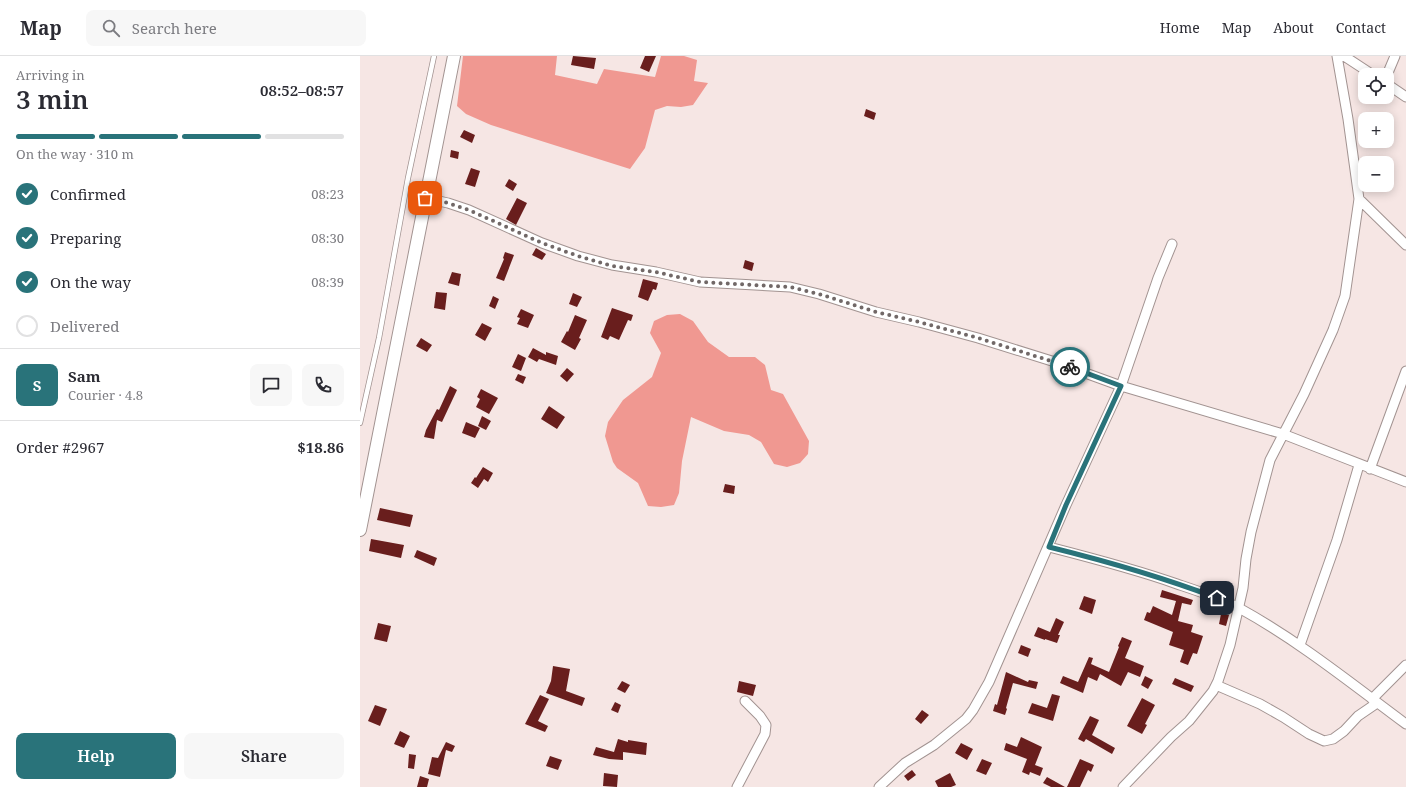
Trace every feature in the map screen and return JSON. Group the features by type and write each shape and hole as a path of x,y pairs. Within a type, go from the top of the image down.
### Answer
{"street":[{"path":"360,530 454,56"},
{"path":"1123,787 1171,737 1189,721 1216,686 1230,645 1243,588 1246,559 1253,524 1270,460 1304,394 1333,330 1344,296 1359,199 1338,56"},
{"path":"1344,56 1362,68"},
{"path":"1390,68 1395,56"},
{"path":"1394,89 1406,97"},
{"path":"425,198 448,203 469,210 542,243 612,266 656,272 700,282 790,287 1027,353 1121,386 1283,434 1359,465 1406,482"},
{"path":"1359,199 1406,245"},
{"path":"879,787 905,763 940,741 970,715 989,682 1066,505 1121,386 1158,278 1172,244"},
{"path":"1370,469 1406,371"},
{"path":"1300,645 1337,540 1359,465"},
{"path":"1049,547 1102,560 1164,579 1238,608 1300,645 1406,724"},
{"path":"1216,686 1260,704 1308,734 1324,741 1333,739 1344,731 1375,701 1406,665"},
{"path":"737,787 765,734 766,725 760,716 745,701"}],"lane":[{"path":"360,423 379,338 408,178 434,56"}],"shaded area":[{"path":"463,56 557,56 555,75 597,84 604,69 655,77 661,56 684,56 697,60 694,81 708,83 693,105 681,107 667,106 655,110 645,148 630,169 491,125 466,114 457,106"},
{"path":"680,314 693,321 708,342 729,357 755,357 765,365 771,390 783,394 809,441 808,454 800,463 787,467 774,464 761,442 749,435 724,431 691,417 682,461 679,493 674,505 661,507 648,506 638,483 617,468 613,462 605,436 608,422 623,400 652,377 661,353 650,333 654,321 667,315"}],"building":[{"path":"573,56 596,58 594,69 571,65"},
{"path":"645,56 656,56 649,72 640,68"},
{"path":"866,109 876,113 874,120 864,116"},
{"path":"464,130 475,135 472,143 460,137"},
{"path":"451,150 459,152 458,159 450,157"},
{"path":"471,168 480,171 475,187 465,184"},
{"path":"509,179 517,184 513,191 505,186"},
{"path":"517,198 527,203 516,225 506,219"},
{"path":"536,248 546,254 542,260 532,255"},
{"path":"505,252 514,255 504,281 496,278 504,259"},
{"path":"745,260 754,263 752,271 743,268"},
{"path":"452,272 461,274 459,286 448,283"},
{"path":"643,279 658,283 656,290 653,289 648,301 638,297"},
{"path":"436,292 447,293 445,310 434,308"},
{"path":"573,293 582,297 577,307 569,304"},
{"path":"493,296 499,299 495,309 489,306"},
{"path":"612,308 633,315 631,321 628,320 619,340 610,336 608,340 601,337"},
{"path":"521,309 534,315 528,328 517,324 520,318 517,317"},
{"path":"575,315 587,320 579,338 581,339 575,350 561,342 567,331 568,332"},
{"path":"482,323 492,328 485,341 475,335"},
{"path":"421,338 432,345 427,352 416,346"},
{"path":"533,348 546,355 546,352 558,356 556,365 539,359 537,362 528,357"},
{"path":"518,354 526,358 521,371 512,367"},
{"path":"567,368 574,374 567,382 560,376"},
{"path":"518,374 526,377 523,384 515,380"},
{"path":"450,386 457,390 442,422 437,420 434,439 424,437 426,430 437,409 439,410"},
{"path":"481,389 498,398 489,414 476,407 480,399 477,397"},
{"path":"549,406 565,417 557,429 541,419"},
{"path":"482,416 491,421 486,430 478,426"},
{"path":"466,422 480,428 475,438 462,433"},
{"path":"483,467 493,473 488,482 484,479 478,488 471,483"},
{"path":"725,484 735,486 734,494 723,492"},
{"path":"380,508 413,515 410,527 377,520"},
{"path":"371,539 404,545 401,558 369,551"},
{"path":"417,550 437,558 434,566 414,557"},
{"path":"1162,590 1193,600 1191,605 1182,603 1178,621 1193,625 1191,632 1203,636 1197,654 1193,653 1188,665 1180,662 1184,650 1169,645 1173,632 1144,620 1147,612 1150,613 1153,606 1172,615 1176,601 1160,597"},
{"path":"1084,596 1096,600 1092,614 1079,609"},
{"path":"1221,614 1229,615 1226,626 1219,624"},
{"path":"1056,618 1064,622 1058,635 1060,635 1057,643 1034,636 1038,627 1050,632"},
{"path":"378,623 391,626 387,642 374,639"},
{"path":"1122,637 1132,641 1125,658 1144,666 1140,677 1128,672 1121,686 1100,674 1097,681 1088,677 1083,693 1060,683 1063,676 1078,682 1089,657 1093,658 1091,664 1109,672"},
{"path":"1021,645 1031,649 1028,657 1018,653"},
{"path":"553,666 570,669 566,691 585,698 582,706 546,693 551,681"},
{"path":"1006,672 1028,682 1029,680 1038,682 1036,689 1013,683 1005,715 993,711 995,704 997,705"},
{"path":"1145,676 1153,680 1148,689 1141,685"},
{"path":"1175,678 1194,686 1191,692 1172,684"},
{"path":"622,681 630,685 625,693 617,689"},
{"path":"739,681 756,685 753,696 737,692"},
{"path":"1052,694 1060,696 1053,721 1028,713 1032,703 1047,708"},
{"path":"540,695 549,699 538,721 548,726 545,732 525,724"},
{"path":"1142,698 1155,705 1145,724 1147,725 1142,734 1127,726"},
{"path":"615,702 621,705 618,713 611,710"},
{"path":"375,705 387,709 380,726 368,721"},
{"path":"922,710 929,715 921,724 915,719"},
{"path":"1090,716 1099,720 1092,735 1115,748 1112,754 1086,739 1084,742 1078,739"},
{"path":"400,731 410,736 404,748 394,744"},
{"path":"1021,737 1042,747 1035,765 1043,768 1040,776 1030,772 1029,775 1022,772 1027,759 1004,750 1006,743 1017,747"},
{"path":"618,739 628,742 628,740 647,743 646,755 623,752 623,760 609,759 593,755 596,747 614,752"},
{"path":"446,742 455,746 452,752 446,750 440,777 428,774 432,757 438,758"},
{"path":"961,743 973,749 967,760 955,753"},
{"path":"409,754 416,755 414,769 408,768"},
{"path":"550,756 562,760 558,770 546,766"},
{"path":"982,759 992,763 986,775 976,771"},
{"path":"1080,759 1094,765 1091,772 1088,770 1080,787 1067,787"},
{"path":"912,770 916,775 908,781 904,776"},
{"path":"604,773 618,775 617,787 603,786"},
{"path":"950,773 956,785 951,787 938,787 935,781"},
{"path":"420,776 429,779 427,787 417,787"},
{"path":"1047,777 1065,787 1051,787 1043,783"}],"way so far":[{"path":"425,198 448,203 469,210 542,243 612,266 656,272 700,282 790,287 819,294 876,312 978,338 1070,367"}],"route":[{"path":"1070,367 1121,386 1066,505 1049,547 1132,569 1217,598"}]}
